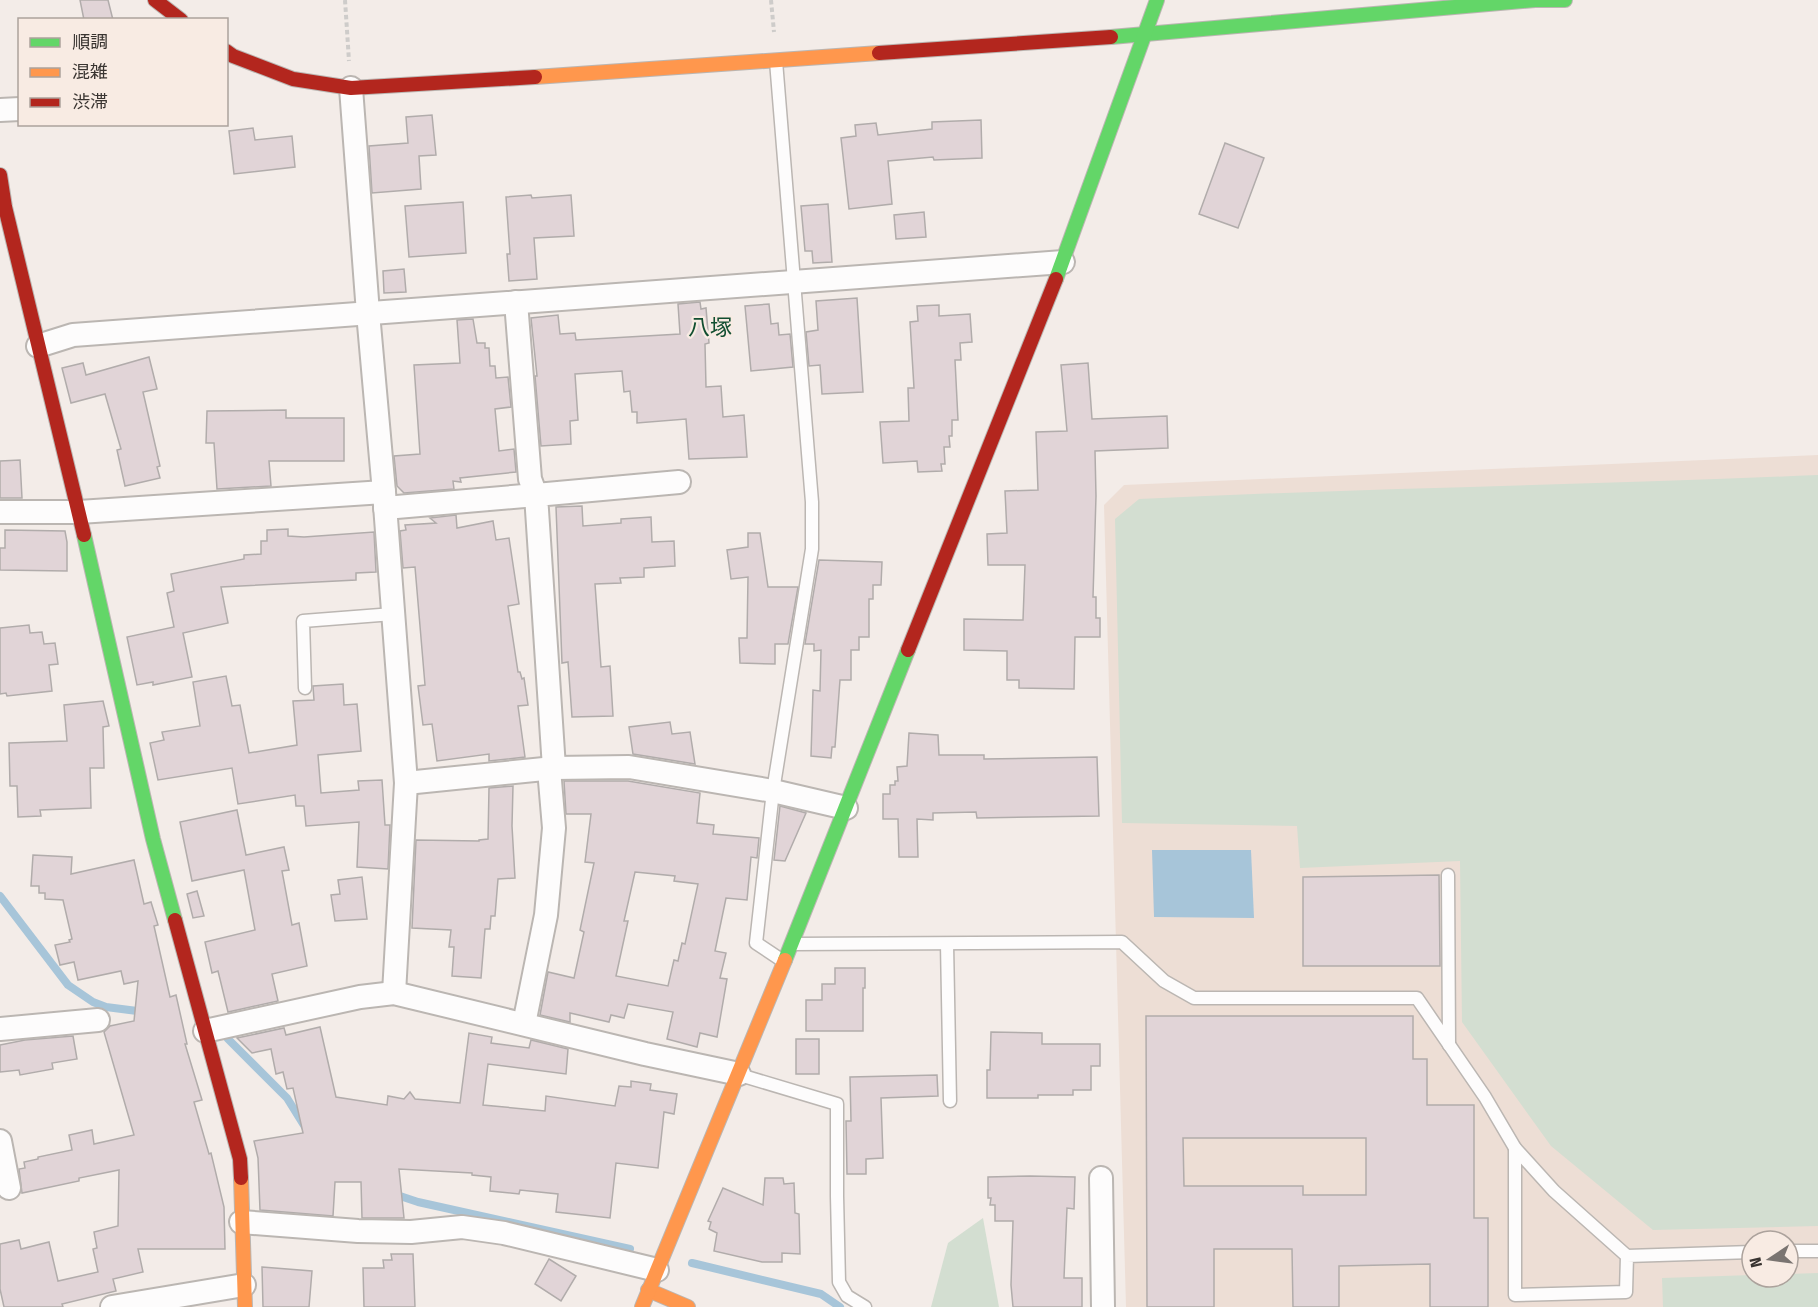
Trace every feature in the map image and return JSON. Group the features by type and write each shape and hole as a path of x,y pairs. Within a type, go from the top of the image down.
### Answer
{"street":[{"path":"155,0 178,18"},
{"path":"642,1307 792,944 1063,262 1156,0"},
{"path":"229,57 293,79 351,88 391,87 1145,35 1523,1 1564,0"},
{"path":"351,88 385,500 405,783 394,993"},
{"path":"0,110 18,109"},
{"path":"0,175 2,207 79,512 153,839 240,1159 244,1296 112,1307"},
{"path":"38,346 73,335 1063,262"},
{"path":"516,302 530,479 536,495 554,828 546,915 524,1024"},
{"path":"0,512 79,512 536,495 679,482"},
{"path":"405,783 552,768 628,766 773,791 846,808"},
{"path":"205,1031 360,997 394,993 645,1054 739,1074"},
{"path":"0,1029 98,1020"},
{"path":"0,1141 9,1188"},
{"path":"1101,1178 1103,1307"},
{"path":"241,1222 390,1232 462,1227 504,1233 653,1280 688,1307"}],"lane":[{"path":"776,60 812,502 812,549 773,791 756,943 784,962"},
{"path":"305,688 303,621 393,614"},
{"path":"1448,875 1449,1045"},
{"path":"792,944 1122,942 1164,981 1194,998 1417,998 1485,1097 1515,1148 1554,1191 1627,1256 1740,1252"},
{"path":"947,944 950,1101"},
{"path":"739,1074 837,1104 839,1282 847,1296 865,1307"},
{"path":"1515,1148 1515,1295 1626,1293 1627,1256"},
{"path":"1800,1251 1818,1251"}],"path":[{"path":"345,0 351,88"}],"shaded area":[{"path":"1818,455 1818,1307 1126,1307 1104,505 1124,485"},
{"path":"1818,475 1818,1226 1653,1230 1551,1146 1462,1022 1460,861 1300,868 1297,826 1122,823 1115,519 1139,499"},
{"path":"983,1218 999,1307 931,1307 948,1243"},
{"path":"1818,1273 1818,1307 1663,1307 1662,1278 1740,1275 1740,1289 1800,1289 1800,1274"}],"water":[{"path":"1152,850 1251,850 1254,918 1154,917"}],"building":[{"path":"80,0 108,0 112,18 84,18"},
{"path":"432,115 436,155 419,156 421,189 372,193 369,146 408,143 406,117"},
{"path":"981,120 982,158 934,160 933,157 888,161 892,204 849,209 841,138 856,136 855,125 876,123 878,135 932,129 932,122"},
{"path":"253,128 255,140 292,136 295,167 234,174 229,131"},
{"path":"1225,143 1264,158 1238,228 1199,214"},
{"path":"531,195 532,198 571,195 574,236 534,238 537,279 509,281 507,254 510,254 506,197"},
{"path":"463,202 466,253 409,257 405,206"},
{"path":"828,204 832,262 813,263 812,251 805,251 801,206"},
{"path":"924,212 926,237 896,239 894,215"},
{"path":"404,269 406,292 384,293 383,271"},
{"path":"857,298 863,392 822,394 820,365 809,366 806,332 818,330 816,301"},
{"path":"700,302 701,309 706,308 709,343 705,344 706,387 721,386 723,417 744,415 747,457 689,459 686,419 637,423 637,412 632,412 630,391 624,392 622,371 575,374 578,420 570,421 571,444 541,446 531,318 558,315 560,334 575,333 576,340 680,334 678,304"},
{"path":"769,304 771,324 778,323 779,335 790,334 793,367 751,371 745,306"},
{"path":"939,305 939,316 970,314 972,342 960,343 961,360 955,360 958,420 952,420 952,436 949,436 950,447 944,447 945,464 941,464 942,471 918,472 917,461 883,463 880,422 909,421 908,388 914,388 910,322 918,321 917,306"},
{"path":"473,319 477,343 485,343 485,348 489,348 490,366 495,366 496,378 508,377 511,407 495,409 499,451 514,449 516,472 460,478 461,482 453,481 454,489 404,493 397,486 394,456 420,454 414,365 460,363 457,320"},
{"path":"149,357 157,389 143,392 160,466 157,467 160,478 125,486 117,450 121,449 105,394 71,403 62,368 83,363 86,375"},
{"path":"1088,363 1092,419 1167,416 1168,448 1095,451 1093,597 1096,597 1096,618 1100,618 1100,637 1075,637 1074,689 1019,688 1019,680 1007,680 1007,651 964,650 964,619 1023,620 1025,565 988,565 987,534 1007,533 1005,491 1038,490 1036,432 1067,431 1061,365"},
{"path":"286,410 286,418 344,418 344,461 269,461 271,486 217,489 214,443 206,443 207,411"},
{"path":"20,460 22,498 0,498 0,461"},
{"path":"582,506 583,526 621,523 621,519 651,517 652,542 674,541 675,566 644,568 644,577 620,578 621,583 595,584 601,667 610,666 613,716 572,717 568,662 562,663 556,507"},
{"path":"456,515 457,528 493,521 496,540 509,538 519,604 508,606 518,672 522,679 524,678 528,705 518,706 525,757 489,761 489,754 437,761 432,724 423,725 418,686 425,685 415,567 403,568 400,531 406,530 405,525 436,523 430,518"},
{"path":"288,529 288,536 304,537 374,532 376,572 356,573 356,580 221,587 228,623 183,633 192,677 153,685 153,682 137,685 127,637 174,627 167,593 174,591 171,574 244,559 244,555 261,554 261,541 267,541 267,530"},
{"path":"5,530 65,531 67,571 0,570 0,548 5,548"},
{"path":"748,533 760,533 768,587 798,587 788,644 775,644 775,664 740,663 739,638 747,638 748,577 731,579 727,550 748,547"},
{"path":"819,560 882,562 881,585 873,585 873,599 869,599 869,637 859,637 859,650 851,650 851,680 840,680 835,747 832,747 831,758 811,756 813,690 820,691 821,650 814,651 814,644 805,644"},
{"path":"29,625 30,633 42,632 44,644 55,643 58,664 49,665 52,691 7,696 6,693 0,694 0,628"},
{"path":"226,676 232,706 240,705 249,753 297,745 293,701 314,700 313,686 343,684 344,705 357,704 361,751 318,755 321,793 359,790 358,781 382,780 385,825 390,825 388,869 357,867 359,822 306,826 304,806 296,806 295,795 238,804 232,768 158,780 150,743 164,740 162,732 200,726 193,682"},
{"path":"103,701 109,726 103,727 104,768 90,768 91,808 40,810 41,816 18,817 17,786 10,786 9,743 67,741 64,705"},
{"path":"670,722 672,734 690,732 695,764 633,754 629,727"},
{"path":"909,733 938,735 939,755 984,755 984,759 1097,757 1099,816 977,818 976,812 933,813 933,820 917,819 918,857 899,857 898,819 883,819 883,794 890,794 890,785 895,785 895,781 898,781 897,767 907,766"},
{"path":"564,781 628,781 700,793 697,823 714,825 713,834 759,838 757,858 751,857 747,900 726,898 715,951 726,953 720,978 727,979 717,1037 700,1033 697,1047 667,1039 673,1012 628,1004 624,1018 611,1015 609,1022 570,1013 570,1022 540,1015 548,972 574,978 584,932 580,930 594,863 585,862 591,814 566,814","holes":["635,872 675,876 674,881 698,884 685,944 682,943 678,961 674,960 668,986 616,976 628,921 624,921"]},
{"path":"513,786 512,826 515,878 498,879 495,916 491,916 490,929 485,929 481,978 452,976 454,947 449,947 451,930 412,928 416,840 479,841 488,839 489,788"},
{"path":"780,806 806,813 785,861 774,860"},
{"path":"237,810 246,855 284,847 289,870 282,871 292,925 299,923 307,966 272,974 278,1001 228,1012 218,971 212,973 205,942 255,930 244,870 192,881 180,822"},
{"path":"33,855 72,857 71,874 134,860 144,904 151,902 158,925 154,926 170,997 176,995 187,1044 185,1044 202,1100 194,1102 209,1154 211,1153 224,1207 225,1249 138,1249 143,1272 113,1279 116,1291 62,1304 63,1307 4,1307 0,1289 0,1244 19,1240 21,1249 49,1242 58,1281 98,1272 93,1249 97,1248 94,1232 118,1226 119,1170 22,1193 19,1169 25,1168 24,1162 72,1150 69,1135 92,1130 94,1144 134,1135 104,1032 110,1026 134,1021 138,981 124,984 121,971 78,980 74,962 60,965 55,945 70,942 69,940 72,939 63,900 45,899 45,893 39,893 39,886 31,886"},
{"path":"1439,875 1440,966 1303,966 1303,877"},
{"path":"362,877 367,919 335,921 331,895 340,894 338,880"},
{"path":"197,891 204,916 193,918 187,894"},
{"path":"835,968 865,968 863,1031 806,1031 806,1000 822,1000 822,984 835,984"},
{"path":"1146,1016 1413,1016 1413,1059 1427,1059 1427,1105 1474,1105 1474,1218 1488,1218 1488,1307 1430,1307 1430,1264 1339,1266 1339,1307 1293,1307 1292,1249 1214,1249 1214,1307 1147,1307","holes":["1183,1138 1366,1138 1366,1195 1303,1195 1303,1186 1184,1186"]},
{"path":"320,1027 336,1097 387,1105 388,1096 404,1099 410,1092 415,1099 460,1103 469,1033 492,1037 491,1043 529,1048 531,1040 568,1049 566,1074 488,1064 483,1105 545,1111 546,1096 615,1106 619,1086 631,1087 631,1081 651,1084 650,1090 677,1094 674,1114 664,1112 658,1168 616,1163 610,1218 556,1212 558,1194 520,1190 519,1194 490,1191 491,1177 472,1175 472,1173 399,1169 404,1218 362,1218 361,1182 335,1182 333,1216 260,1210 258,1158 254,1141 303,1133 293,1088 287,1089 283,1072 276,1074 271,1049 252,1053 237,1038 284,1028 286,1035"},
{"path":"991,1032 1042,1033 1042,1044 1100,1044 1100,1066 1091,1066 1091,1090 1073,1090 1073,1095 1038,1095 1038,1098 987,1098"},
{"path":"73,1036 77,1059 52,1063 53,1069 20,1075 19,1070 0,1072 0,1045 25,1040"},
{"path":"796,1039 819,1039 819,1074 796,1074"},
{"path":"937,1075 938,1096 881,1098 883,1158 866,1159 866,1174 847,1174 846,1121 851,1121 850,1077"},
{"path":"988,1177 1075,1177 1074,1209 1067,1208 1064,1278 1082,1278 1082,1307 1013,1307 1011,1285 1013,1221 995,1221 995,1205 990,1205 991,1198 988,1198"},
{"path":"765,1178 783,1178 784,1184 794,1183 795,1213 799,1214 800,1254 782,1253 782,1262 762,1262 714,1251 717,1233 709,1229 711,1222 708,1221 723,1188 763,1205"},
{"path":"391,1254 413,1254 415,1307 364,1307 363,1268 384,1268 383,1260 392,1260"},
{"path":"549,1259 576,1276 561,1301 535,1284"},
{"path":"262,1267 312,1271 309,1307 263,1307"}],"waterway":[{"path":"0,896 68,985 93,1002 106,1007 145,1012"},
{"path":"228,1039 287,1098 305,1127"},
{"path":"394,1194 418,1202 630,1249"},
{"path":"692,1263 821,1294 840,1307"}],"traffic: fast":[{"path":"1056,279 1157,0"},
{"path":"1111,37 1535,0 1565,0"},
{"path":"84,535 153,839 175,920"},
{"path":"785,960 908,650"}],"traffic: slow":[{"path":"535,77 879,53"},
{"path":"642,1307 785,960"},
{"path":"241,1178 245,1307"},
{"path":"648,1290 688,1307"}],"traffic: jam":[{"path":"155,0 178,18"},
{"path":"879,53 1111,37"},
{"path":"228,52 293,79 351,88 535,77"},
{"path":"0,175 5,207 84,535"},
{"path":"908,650 1056,279"},
{"path":"175,920 240,1159 241,1178"}],"district":[{"name":"八塚","path":"710,327"}]}
